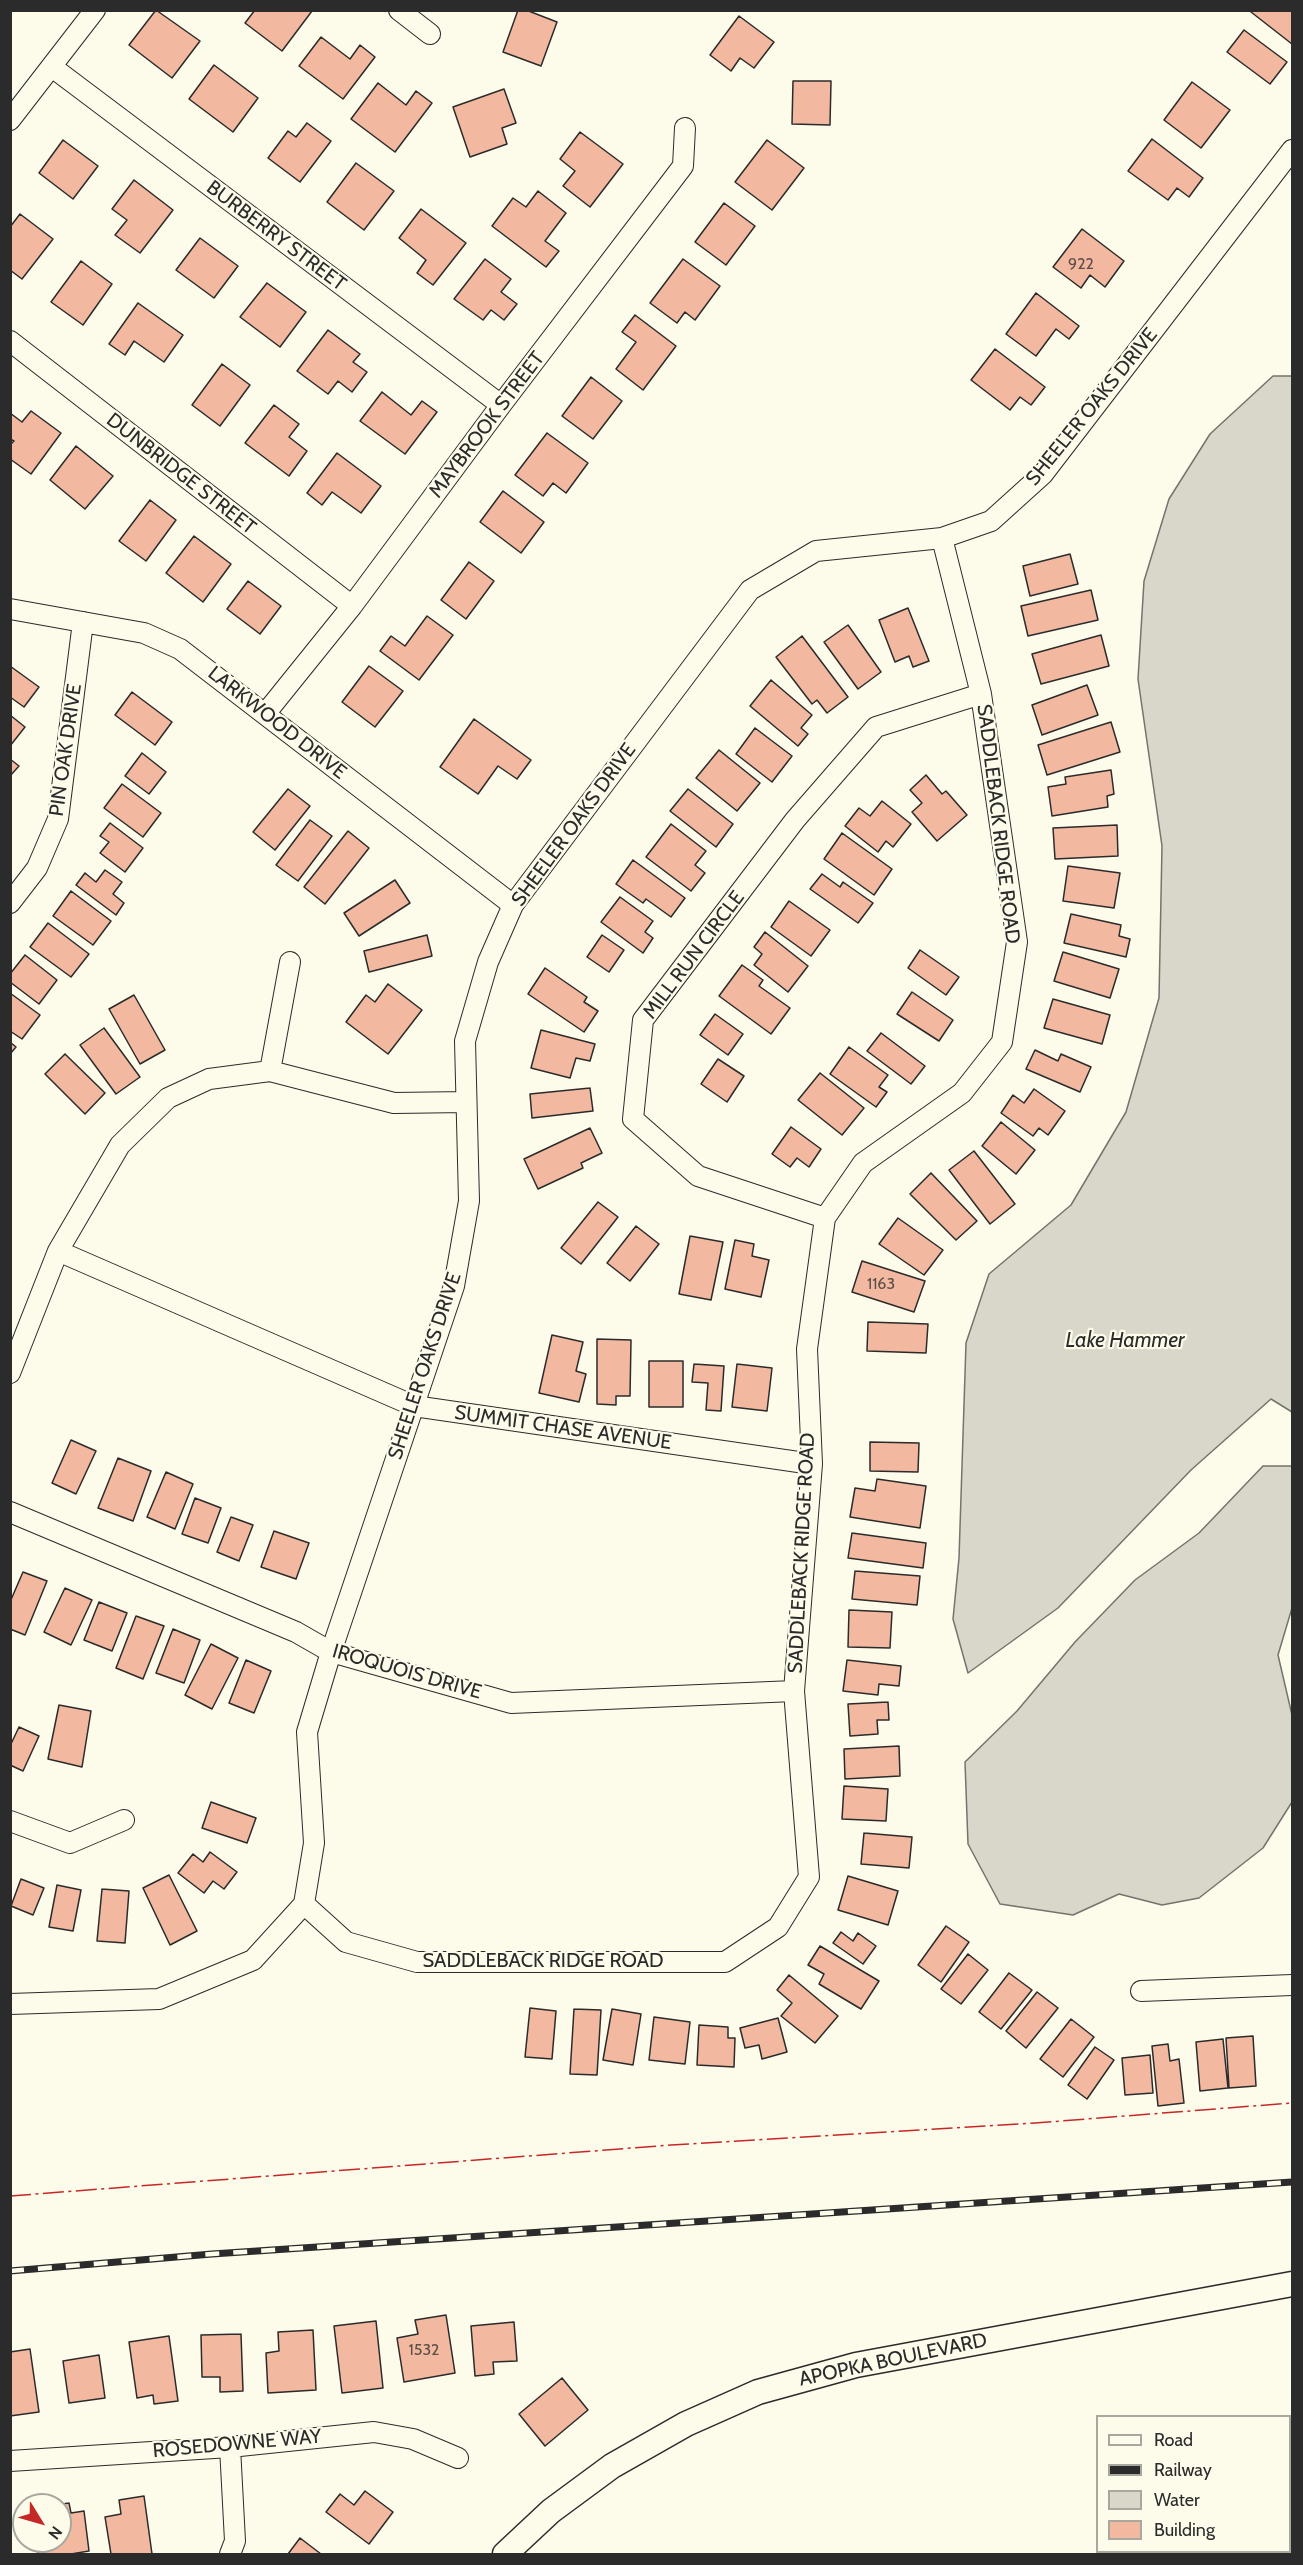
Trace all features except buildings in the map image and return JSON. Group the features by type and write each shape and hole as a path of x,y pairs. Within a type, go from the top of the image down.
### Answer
{"street":[{"path":"10,120 95,10"},
{"path":"399,10 430,34"},
{"name":"BURBERRY STREET","path":"52,67 501,405"},
{"name":"MAYBROOK STREET","path":"265,714 352,606 683,166 685,128"},
{"name":"SHEELER OAKS DRIVE","path":"304,1904 314,1843 307,1732 331,1652 454,1286 469,1201 465,1041 488,962 513,905 750,590 816,551 942,538 992,521 1043,474 1293,150"},
{"name":"DUNBRIDGE STREET","path":"10,341 352,606"},
{"name":"SADDLEBACK RIDGE ROAD","path":"304,1904 346,1942 417,1962 725,1962 778,1927 809,1877 794,1691 812,1464 807,1349 825,1218 863,1163 962,1093 1002,1042 1017,942 981,694 942,538"},
{"name":"LARKWOOD DRIVE","path":"10,609 144,633 180,649 513,905"},
{"name":"PIN OAK DRIVE","path":"10,903 37,868 58,819 83,622"},
{"name":"MILL RUN CIRCLE","path":"825,1218 698,1176 633,1119 643,1020 795,820 876,727 981,694"},
{"path":"270,1071 290,962"},
{"path":"10,1373 58,1251 120,1145 168,1098 209,1079 270,1071 394,1103 466,1102"},
{"name":"SUMMIT CHASE AVENUE","path":"58,1251 414,1406 812,1464"},
{"name":"IROQUOIS DRIVE","path":"10,1512 296,1632 331,1652 511,1703 794,1691"},
{"path":"10,1821 70,1843 124,1820"},
{"path":"10,2004 159,1999 254,1960 304,1904"},
{"path":"1141,1991 1293,1985"},
{"name":"APOPKA BOULEVARD","path":"505,2554 551,2511 612,2466 686,2424 758,2392 856,2365 1293,2284"},
{"name":"ROSEDOWNE WAY","path":"10,2461 230,2447 374,2432 413,2439 459,2458"},
{"path":"230,2447 235,2541 230,2554"}],"water":[{"name":"Lake Hammer","path":"1273,376 1292,376 1292,1412 1271,1399 1191,1470 1058,1608 968,1673 953,1619 959,1558 966,1343 989,1274 1071,1205 1126,1112 1159,998 1162,846 1138,679 1144,581 1169,499 1210,434"},
{"path":"1263,1466 1292,1466 1292,1608 1278,1655 1292,1715 1292,1802 1263,1848 1199,1898 1162,1905 1119,1894 1073,1915 1000,1904 968,1844 965,1762 1017,1711 1075,1642 1135,1580 1199,1533"}],"railway":[{"path":"10,2271 212,2254 1292,2182"}],"power":[{"path":"10,2196 671,2145 1035,2123 1292,2103"}]}
